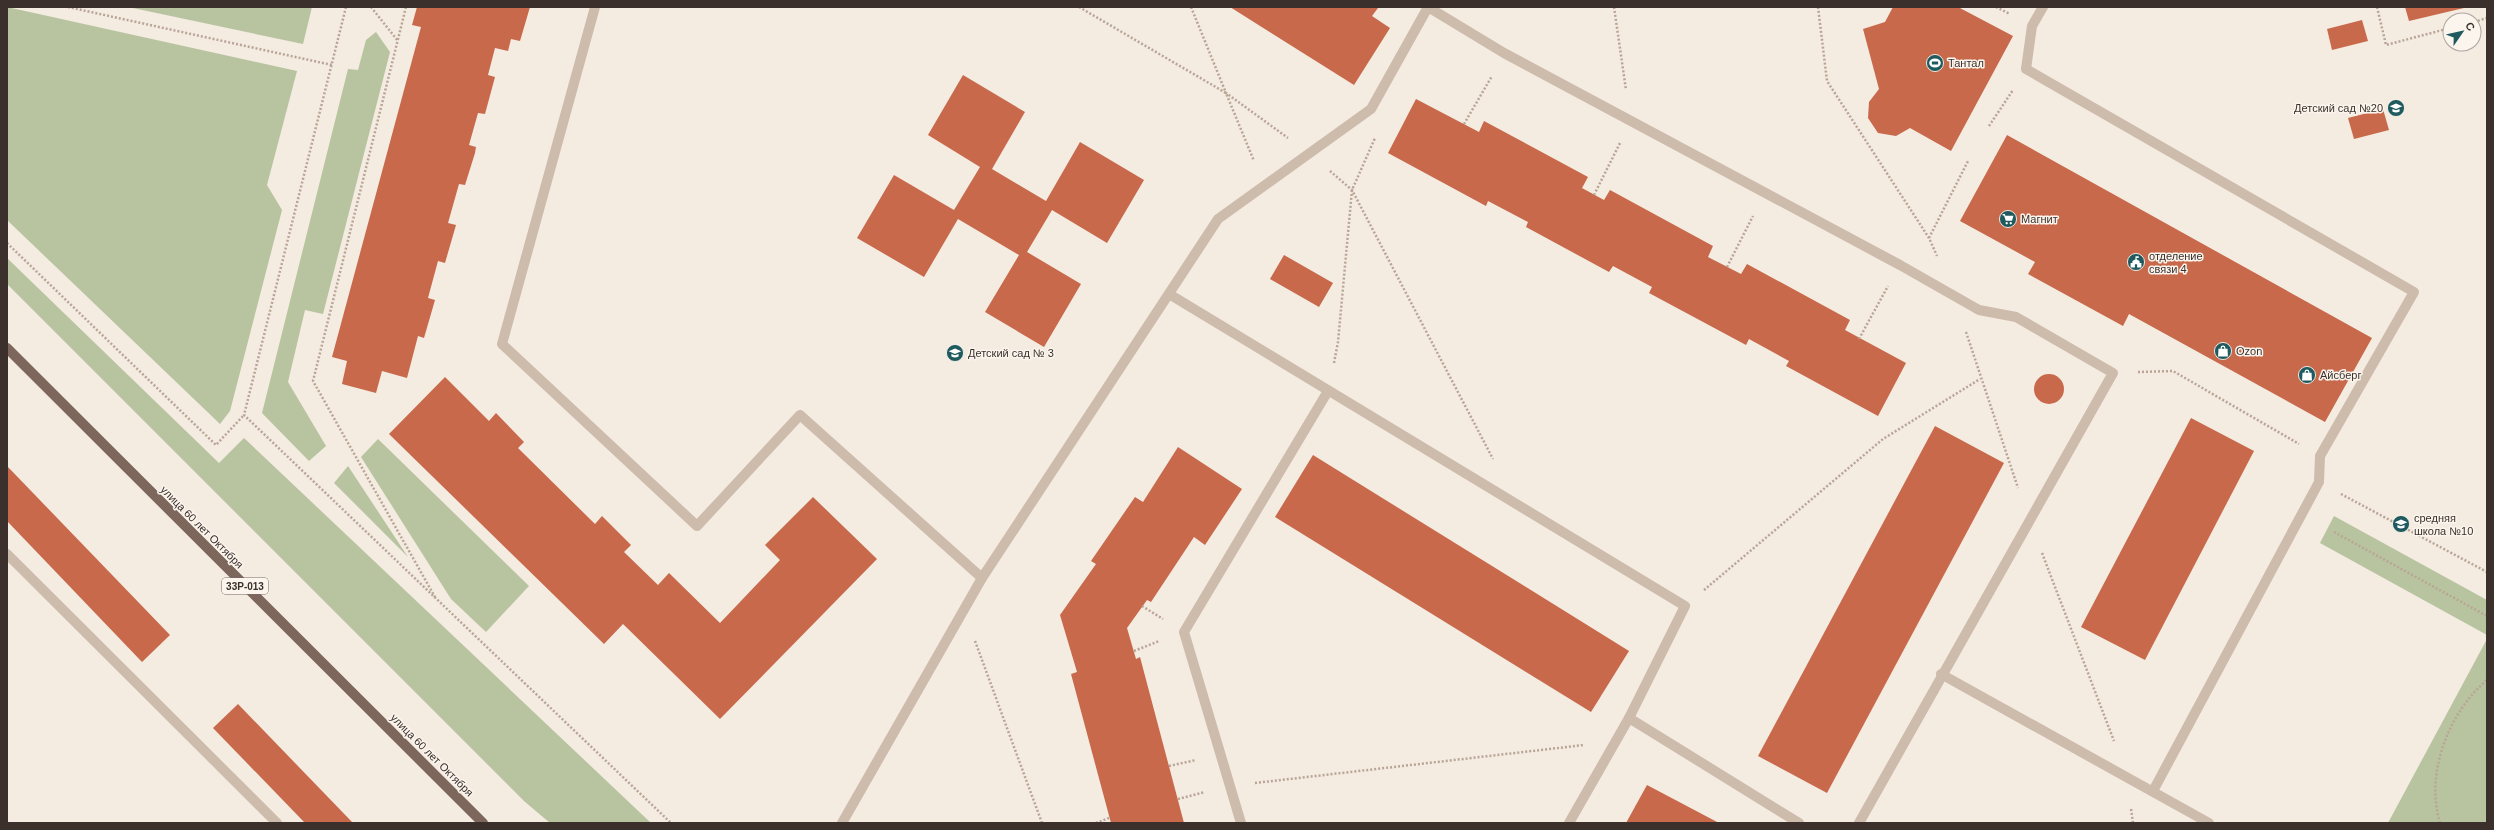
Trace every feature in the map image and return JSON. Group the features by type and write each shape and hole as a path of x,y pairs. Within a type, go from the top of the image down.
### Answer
{"main road":[{"name":"улица 60 лет Октября","path":"7,348 483,823"}],"lane":[{"path":"595,7 502,344 696,526 800,415 982,578"},
{"path":"842,823 982,578 1218,219 1308,152 1371,109 1428,7 1504,53 1900,265 1979,310 2016,317 2113,373 1941,674 1859,823"},
{"path":"2043,7 2032,26 2026,69 2414,292 2320,456 2319,482 2153,792"},
{"path":"1169,294 1685,606 1629,718 1569,823"},
{"path":"1241,823 1184,632 1328,391"},
{"path":"7,554 277,823"},
{"path":"1941,674 2128,777 2193,819 2209,823"},
{"path":"1629,718 1799,823"}],"path":[{"path":"68,7 332,65"},
{"path":"7,243 216,445 244,416 346,7"},
{"path":"372,7 398,41"},
{"path":"406,7 313,381 437,600"},
{"path":"1079,7 1226,93 1308,152 1352,190 1495,463"},
{"path":"1191,7 1264,184"},
{"path":"1594,195 1631,122 1614,7"},
{"path":"1818,7 1828,81 1929,238 1955,296 1980,379 2029,520 2128,777 2133,823"},
{"path":"2378,7 2386,44 2442,30"},
{"path":"1464,124 1504,53"},
{"path":"1989,126 2026,69"},
{"path":"1328,391 1338,342 1352,190 1378,133"},
{"path":"1929,238 1968,161"},
{"path":"1726,267 1765,194"},
{"path":"1859,338 1900,265"},
{"path":"2113,373 2173,371 2320,456"},
{"path":"1685,606 1883,439 1980,379"},
{"path":"244,416 671,823"},
{"path":"2368,508 2487,572"},
{"path":"2334,532 2487,616"},
{"path":"964,611 1042,823"},
{"path":"2440,823 2434,805 2435,785 2440,756 2464,703 2487,680"},
{"path":"1178,798 1231,786 1615,742"},
{"path":"1096,823 1109,818"}],"green space":[{"path":"7,7 297,71 267,185 282,210 230,411 220,424 7,220"},
{"path":"128,7 312,7 303,44"},
{"path":"376,32 390,52 323,314 305,310 288,382 326,446 309,461 262,413 348,69 358,70 366,40"},
{"path":"7,258 219,463 244,438 651,823 550,823 524,801 7,284"},
{"path":"378,439 529,586 486,632 451,599 361,457"},
{"path":"348,466 408,557 334,483"},
{"path":"2334,516 2487,600 2487,635 2320,543"},
{"path":"2487,639 2487,823 2388,823"}],"building":[{"path":"417,7 530,7 520,41 511,39 508,51 495,48 488,75 495,77 485,114 478,113 469,145 476,147 475,153 465,185 459,184 448,223 456,225 445,263 438,261 428,298 435,300 424,338 418,336 407,378 382,371 376,393 342,384 347,361 332,357 421,27 412,25"},
{"path":"1230,7 1376,7 1378,8 1372,16 1390,28 1354,85"},
{"name":"Тантал","path":"1893,7 1958,7 2013,36 1951,151 1910,128 1896,136 1878,133 1868,118 1869,102 1879,89 1863,29 1885,22"},
{"path":"2405,7 2464,7 2464,8 2409,21"},
{"path":"2362,20 2368,41 2332,50 2327,29"},
{"path":"963,75 1025,112 992,169 1046,201 1080,142 1144,180 1107,243 1052,210 1027,252 1081,284 1044,347 985,312 1019,255 958,219 924,277 857,238 894,175 954,210 980,167 928,135"},
{"path":"1416,99 1479,132 1484,121 1588,177 1582,188 1604,200 1610,190 1713,246 1708,257 1741,274 1747,264 1850,320 1845,330 1906,363 1878,416 1786,366 1789,361 1749,339 1746,345 1649,293 1652,287 1613,266 1609,272 1526,227 1528,222 1488,201 1486,206 1388,153"},
{"path":"2383,109 2389,130 2354,139 2348,118"},
{"path":"2007,135 2372,338 2325,422 2129,314 2123,326 2028,274 2035,262 1960,221"},
{"path":"1284,255 1333,283 1319,307 1270,279"},
{"path":"2049,374 2060,378 2064,389 2060,400 2049,404 2038,400 2034,389 2038,378"},
{"path":"445,377 489,421 496,413 524,442 518,448 595,524 602,516 631,545 624,552 658,585 669,573 720,623 780,560 765,545 813,497 877,559 720,719 623,624 604,644 389,434"},
{"path":"2191,418 2254,451 2145,660 2081,627"},
{"path":"1935,426 2004,463 1827,793 1758,756"},
{"path":"1178,447 1242,489 1205,545 1194,537 1151,602 1147,600 1127,628 1136,659 1140,657 1184,823 1111,823 1071,674 1077,672 1060,615 1096,564 1091,561 1135,497 1143,502"},
{"path":"1313,455 1629,651 1591,712 1275,517"},
{"path":"7,466 170,635 142,662 7,521"},
{"path":"238,704 353,823 305,823 213,728"},
{"path":"1647,785 1719,823 1626,823"}],"place":[{"name":"Тантал","path":"1935,63"},
{"name":"Детский сад №20","path":"2396,108"},
{"name":"Магнит","path":"2008,219"},
{"name":"отделение связи 4","path":"2136,262"},
{"name":"Ozon","path":"2223,351"},
{"name":"Детский сад № 3","path":"955,353"},
{"name":"Айсберг","path":"2307,375"},
{"name":"средняя школа №10","path":"2401,524"}]}
